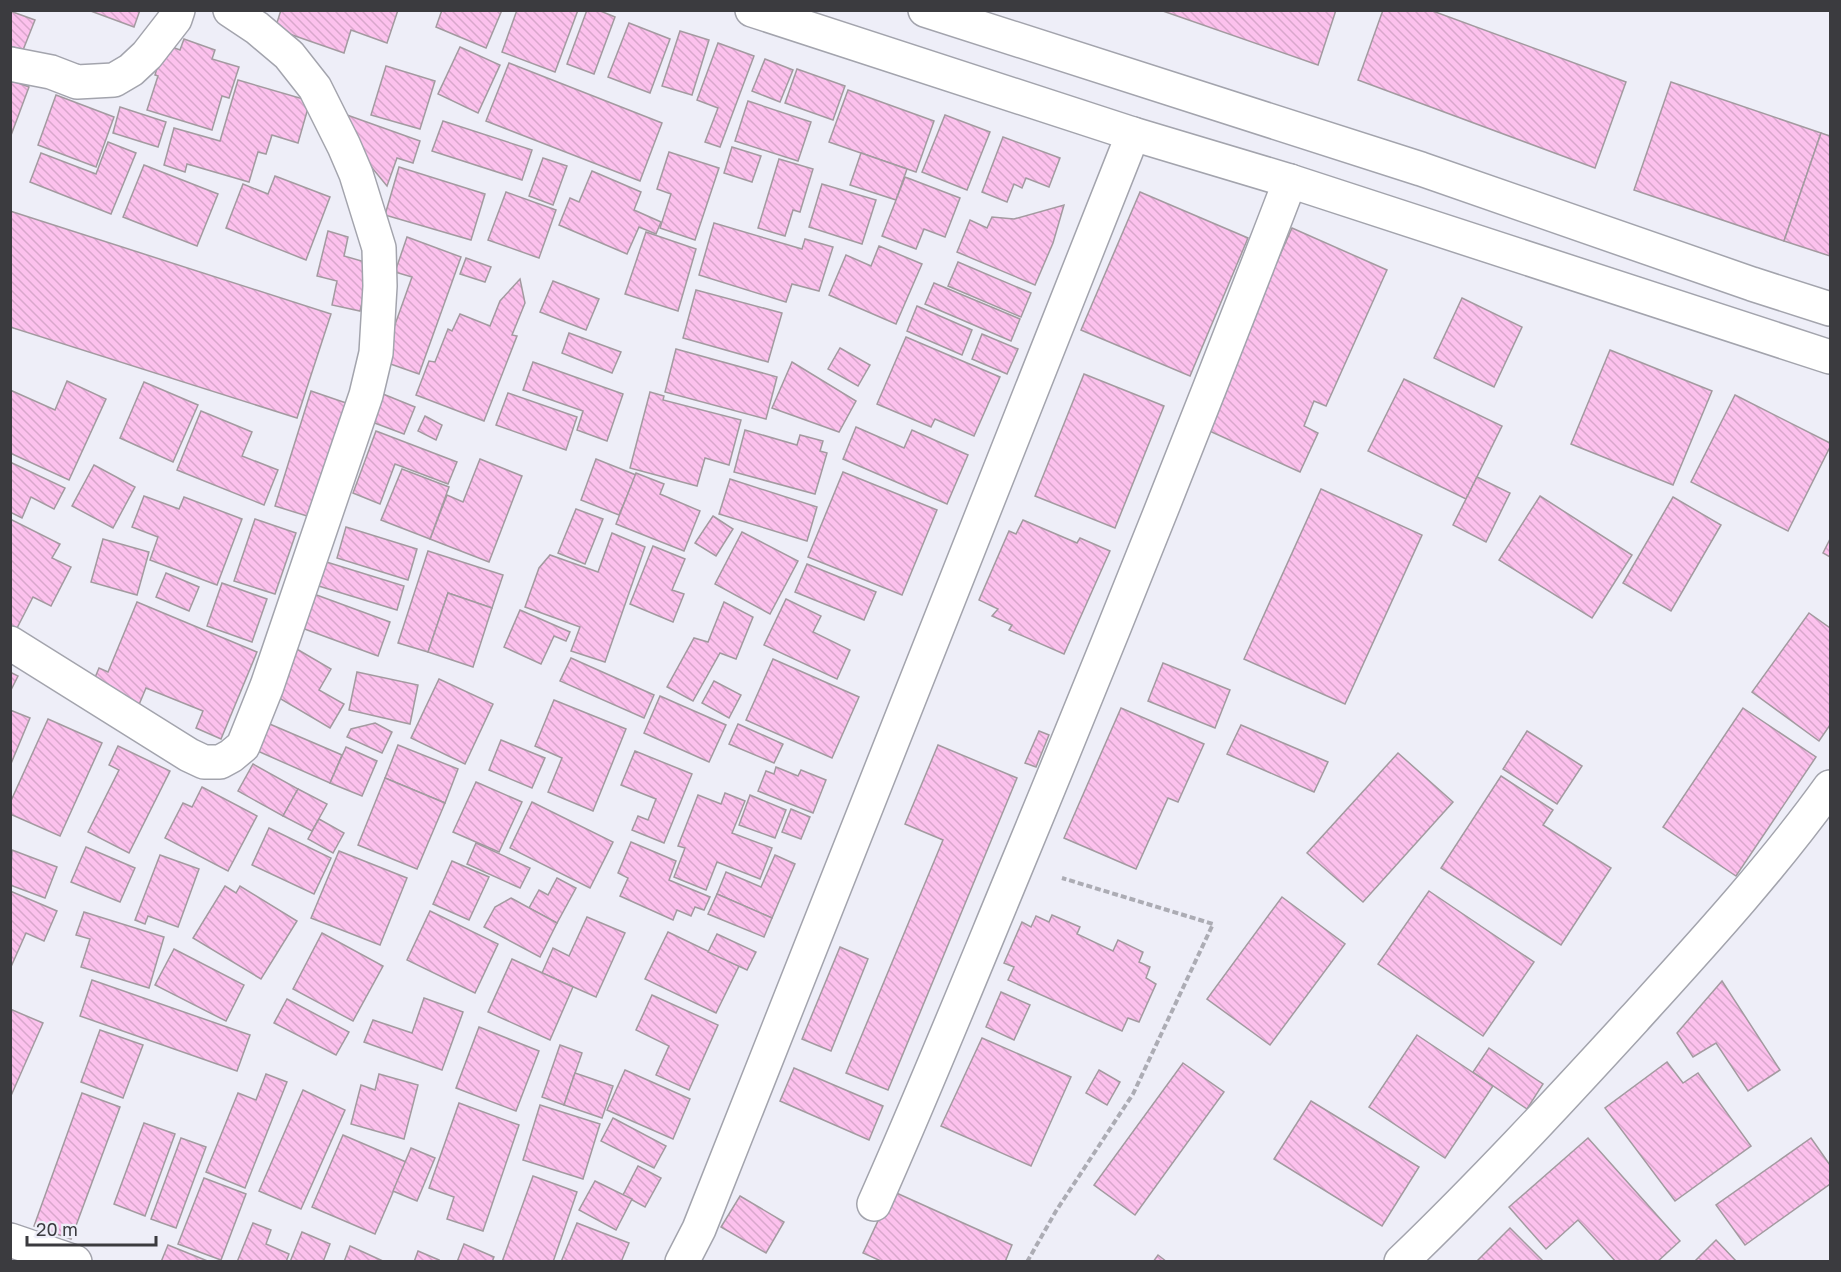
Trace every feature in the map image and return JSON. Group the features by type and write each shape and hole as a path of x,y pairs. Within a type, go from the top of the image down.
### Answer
{"street":[{"path":"10,64 51,72 76,82 114,80 131,70 147,56 177,15 207,10"},
{"path":"10,643 204,762 220,762 243,746 271,675 366,394 376,353 380,319 379,248 356,174 315,87 289,55 257,28 230,10"},
{"path":"752,10 1133,134 1290,181 1830,357"},
{"path":"924,10 1409,166 1830,309"},
{"path":"682,1262 703,1219 1133,134"},
{"path":"874,1204 1092,682 1179,468 1290,181"},
{"path":"1401,1262 1551,1109 1687,960 1756,881 1830,787"},
{"path":"10,1240 75,1262"}],"path":[{"path":"1027,1262 1056,1210 1133,1094 1213,924 1062,878"}],"building":[{"path":"88,10 140,10 134,27"},
{"path":"281,10 398,10 387,43 351,30 344,53 275,29"},
{"path":"442,10 502,10 486,48 436,27"},
{"path":"517,10 578,10 555,72 502,52"},
{"path":"587,10 598,10 615,17 594,74 567,64"},
{"path":"1160,10 1336,10 1318,65"},
{"path":"1383,10 1430,10 1626,82 1595,168 1358,80"},
{"path":"10,11 35,20 23,50 10,46"},
{"path":"629,23 670,39 650,93 608,77"},
{"path":"680,31 709,40 692,95 662,86"},
{"path":"184,39 215,50 212,59 239,67 229,98 222,96 212,130 147,110 158,76 155,75 164,44 180,50"},
{"path":"718,43 754,56 720,147 705,142 718,108 697,100"},
{"path":"460,47 500,65 478,113 438,94"},
{"path":"765,59 793,70 780,102 752,91"},
{"path":"509,63 662,123 640,181 486,121"},
{"path":"386,66 435,81 420,129 371,115"},
{"path":"797,69 845,86 833,120 785,103"},
{"path":"10,80 29,87 10,138"},
{"path":"238,80 310,101 298,143 272,135 266,154 258,152 249,182 187,164 185,172 164,165 174,128 220,141"},
{"path":"1671,82 1821,133 1784,241 1634,190"},
{"path":"848,90 934,121 916,172 829,142"},
{"path":"56,95 114,117 96,167 38,145"},
{"path":"748,101 811,122 798,161 735,141"},
{"path":"120,107 166,122 158,147 113,133"},
{"path":"347,115 420,141 413,163 397,158 387,186 359,152"},
{"path":"945,115 990,132 967,190 922,172"},
{"path":"443,121 532,150 522,180 432,151"},
{"path":"1821,133 1830,136 1830,256 1784,241"},
{"path":"1003,137 1060,158 1049,187 1026,178 1022,188 1014,184 1007,202 982,192"},
{"path":"108,142 136,153 111,214 30,182 41,153 96,174"},
{"path":"732,147 761,156 752,182 724,173"},
{"path":"669,152 719,168 695,240 660,228 671,194 657,189"},
{"path":"861,153 907,169 896,200 850,185"},
{"path":"543,158 567,166 553,205 529,196"},
{"path":"779,159 813,169 800,212 793,210 785,236 758,228"},
{"path":"144,165 218,194 197,246 123,217"},
{"path":"399,167 485,194 471,240 385,215"},
{"path":"592,171 641,192 634,210 661,222 656,234 639,227 627,254 559,225 570,198 579,202"},
{"path":"275,176 330,197 306,260 226,228 243,184 268,194"},
{"path":"905,177 960,198 945,237 924,229 916,249 882,236"},
{"path":"822,184 876,200 862,244 809,227"},
{"path":"506,192 556,210 539,258 488,240"},
{"path":"1140,192 1248,238 1190,376 1081,330"},
{"path":"1064,205 1053,243 1035,285 957,252 970,220 987,228 992,217 1014,219"},
{"path":"10,211 331,314 297,418 10,327"},
{"path":"714,223 802,249 805,239 833,247 819,291 792,284 786,302 699,275"},
{"path":"1292,228 1387,270 1326,406 1314,401 1304,426 1318,433 1300,472 1203,428"},
{"path":"328,231 348,237 344,256 372,264 360,311 332,305 337,281 317,276"},
{"path":"646,232 696,249 678,311 625,294"},
{"path":"407,237 461,257 419,374 382,361 412,277 395,272"},
{"path":"879,246 922,264 896,324 829,295 846,255 871,266"},
{"path":"466,258 491,267 485,282 460,274"},
{"path":"958,262 1031,293 1021,317 948,286"},
{"path":"520,279 525,303 512,335 517,336 484,421 416,395 429,361 435,362 448,329 452,331 460,314 490,326 500,301"},
{"path":"553,281 599,299 586,330 540,312"},
{"path":"934,283 1020,319 1011,341 925,304"},
{"path":"696,290 782,313 768,362 683,338"},
{"path":"1462,298 1522,327 1494,387 1434,358"},
{"path":"917,306 972,330 962,355 907,331"},
{"path":"569,333 621,352 612,373 562,353"},
{"path":"982,334 1018,349 1007,374 972,359"},
{"path":"906,337 1000,377 974,436 935,419 931,427 877,404"},
{"path":"840,348 870,365 858,386 828,369"},
{"path":"676,349 777,377 766,419 665,392"},
{"path":"1610,350 1712,391 1673,485 1571,444"},
{"path":"533,362 623,394 607,441 577,430 583,411 523,390"},
{"path":"792,362 856,401 839,432 772,408"},
{"path":"1084,374 1164,406 1115,528 1035,496"},
{"path":"1404,379 1502,426 1466,499 1368,451"},
{"path":"67,381 106,399 69,480 10,453 10,390 55,410"},
{"path":"144,382 198,405 173,462 120,438"},
{"path":"311,391 355,406 320,520 275,506"},
{"path":"650,392 664,396 663,400 741,420 729,465 705,458 697,486 630,468"},
{"path":"508,393 577,417 566,450 496,425"},
{"path":"383,394 415,407 404,434 372,422"},
{"path":"1735,395 1830,443 1788,531 1691,482"},
{"path":"201,411 252,432 242,456 278,470 264,505 177,470"},
{"path":"425,416 442,425 436,440 418,431"},
{"path":"856,427 904,448 912,430 968,455 947,504 843,459"},
{"path":"745,430 797,445 800,435 823,441 820,451 827,453 815,494 734,472"},
{"path":"376,431 457,462 448,484 395,464 380,504 353,493"},
{"path":"480,459 522,476 489,562 430,539 447,495 463,502"},
{"path":"596,459 636,475 619,515 581,500"},
{"path":"10,462 65,488 54,509 31,497 22,518 10,512"},
{"path":"94,465 135,487 113,528 72,506"},
{"path":"402,469 449,487 430,539 381,520"},
{"path":"843,472 937,510 902,595 808,557"},
{"path":"636,473 664,484 660,494 700,511 684,551 616,524"},
{"path":"1477,477 1510,493 1486,542 1453,525"},
{"path":"730,479 817,507 807,541 719,514"},
{"path":"1321,489 1422,535 1345,704 1244,659"},
{"path":"144,496 179,509 184,497 242,519 217,585 150,560 158,537 132,527"},
{"path":"1540,496 1632,555 1592,618 1499,560"},
{"path":"1673,497 1721,525 1671,611 1623,583"},
{"path":"576,509 603,519 585,564 558,553"},
{"path":"713,516 733,529 716,556 695,543"},
{"path":"10,519 60,544 52,558 71,567 51,606 33,597 16,630 10,627"},
{"path":"255,519 296,533 275,594 234,581"},
{"path":"1023,520 1077,543 1080,538 1110,551 1064,654 1009,630 1012,625 992,616 998,609 979,600 1009,531 1016,534"},
{"path":"346,527 417,549 408,580 337,558"},
{"path":"742,532 798,561 770,614 715,584"},
{"path":"612,533 645,547 605,662 571,651 580,627 525,607 539,568 550,555 598,572"},
{"path":"103,539 149,552 137,595 91,582"},
{"path":"1830,539 1830,557 1823,553"},
{"path":"653,546 685,559 672,590 684,594 673,622 630,604"},
{"path":"428,551 503,575 492,608 448,593 428,652 398,643"},
{"path":"320,560 404,586 397,610 312,584"},
{"path":"807,564 876,592 864,620 795,592"},
{"path":"166,573 199,587 189,611 156,597"},
{"path":"222,583 267,599 252,642 207,626"},
{"path":"303,590 390,622 378,656 291,624"},
{"path":"448,593 492,608 473,667 428,652"},
{"path":"786,599 821,616 813,632 850,650 837,679 764,645"},
{"path":"137,602 257,652 221,739 196,728 203,711 146,688 138,707 91,687 99,668 108,672"},
{"path":"724,602 753,617 736,659 720,653 693,701 667,687 694,638 708,642"},
{"path":"520,610 570,632 566,641 554,636 541,664 504,647"},
{"path":"1809,613 1830,628 1830,725 1819,741 1752,692"},
{"path":"295,648 331,669 319,690 344,704 330,728 269,692"},
{"path":"571,658 654,695 644,718 560,681"},
{"path":"773,659 859,697 832,758 746,720"},
{"path":"1163,663 1230,690 1215,728 1148,701"},
{"path":"10,672 18,676 10,692"},
{"path":"357,672 418,685 410,724 349,710"},
{"path":"439,679 493,704 465,764 411,738"},
{"path":"714,681 741,695 729,718 702,703"},
{"path":"660,696 726,725 709,762 644,733"},
{"path":"554,700 626,729 593,811 548,792 562,758 535,746"},
{"path":"1121,708 1204,744 1178,802 1168,798 1136,869 1064,838"},
{"path":"1743,708 1816,757 1736,876 1663,827"},
{"path":"10,710 30,718 10,766"},
{"path":"48,719 102,743 60,836 10,814 10,803"},
{"path":"265,722 342,755 330,783 253,749"},
{"path":"375,723 392,732 382,753 347,737 351,729"},
{"path":"738,724 783,744 774,763 729,744"},
{"path":"1241,725 1328,762 1314,792 1227,754"},
{"path":"1039,731 1049,735 1036,767 1025,763"},
{"path":"1527,731 1582,766 1557,804 1503,769"},
{"path":"501,740 545,758 532,788 489,770"},
{"path":"398,745 458,769 445,803 385,778"},
{"path":"938,745 1017,778 888,1090 846,1073 943,840 905,824"},
{"path":"118,746 170,771 129,853 88,832 119,770 109,765"},
{"path":"346,747 377,761 362,796 330,783"},
{"path":"635,751 692,774 664,843 632,830 638,816 648,820 656,799 621,785"},
{"path":"1398,753 1453,802 1363,902 1307,853"},
{"path":"253,764 298,789 283,816 238,791"},
{"path":"776,767 798,776 801,770 826,780 813,813 758,791 766,771 774,774"},
{"path":"1501,776 1553,810 1543,825 1611,868 1561,945 1441,868"},
{"path":"385,778 445,803 417,869 358,845"},
{"path":"476,782 522,802 499,852 453,832"},
{"path":"202,787 257,816 228,871 165,838 183,803 192,807"},
{"path":"298,789 327,804 312,831 283,816"},
{"path":"725,793 745,801 732,833 772,848 760,879 717,862 706,890 674,877 685,848 678,846 698,795 721,804"},
{"path":"750,795 786,810 775,838 739,825"},
{"path":"532,802 613,842 590,888 510,848"},
{"path":"791,809 810,817 801,839 782,832"},
{"path":"319,819 344,833 333,853 308,839"},
{"path":"269,828 331,858 314,894 252,865"},
{"path":"631,842 676,861 669,880 710,897 704,910 695,907 691,916 677,910 673,920 620,896 628,878 618,873"},
{"path":"476,843 530,868 520,888 467,864"},
{"path":"86,847 135,868 120,902 71,882"},
{"path":"12,850 57,867 45,898 10,885"},
{"path":"339,851 407,878 380,945 311,918"},
{"path":"160,855 199,869 178,927 148,916 145,924 135,920"},
{"path":"775,855 795,864 772,918 717,894 726,872 761,887"},
{"path":"452,861 489,877 469,920 433,904"},
{"path":"557,878 576,888 557,923 529,908 539,890 548,895"},
{"path":"225,886 236,893 240,886 297,921 261,979 193,938"},
{"path":"10,891 57,911 44,941 26,933 10,969"},
{"path":"1429,891 1534,962 1483,1036 1378,964"},
{"path":"717,894 772,918 764,937 708,914"},
{"path":"1282,897 1345,944 1270,1045 1207,999"},
{"path":"511,898 557,923 540,957 484,927 495,907"},
{"path":"430,911 498,944 475,993 407,960"},
{"path":"84,912 164,937 149,988 81,967 90,939 76,935"},
{"path":"1052,915 1080,927 1077,934 1113,951 1118,940 1143,952 1139,962 1150,967 1146,978 1156,984 1139,1022 1128,1018 1122,1031 1008,980 1014,967 1004,963 1022,922 1031,927 1036,916 1049,922"},
{"path":"587,917 625,933 596,997 542,973 553,948 569,956"},
{"path":"668,932 739,966 716,1013 645,979"},
{"path":"322,933 383,966 353,1021 293,989"},
{"path":"717,934 756,952 747,970 708,952"},
{"path":"840,947 868,959 831,1051 802,1039"},
{"path":"174,949 244,985 226,1021 155,985"},
{"path":"512,959 573,987 550,1040 488,1012"},
{"path":"92,980 250,1035 237,1071 80,1016"},
{"path":"1722,981 1780,1070 1748,1091 1716,1043 1693,1057 1677,1033"},
{"path":"1001,992 1030,1005 1014,1040 986,1027"},
{"path":"652,995 718,1025 689,1090 656,1075 669,1046 636,1030"},
{"path":"424,998 463,1012 442,1070 364,1042 373,1020 412,1033"},
{"path":"287,999 349,1032 336,1055 274,1023"},
{"path":"10,1009 43,1023 10,1098"},
{"path":"479,1027 539,1051 516,1111 456,1088"},
{"path":"100,1030 143,1045 123,1098 81,1082"},
{"path":"1417,1035 1493,1086 1445,1158 1369,1107"},
{"path":"982,1038 1071,1077 1031,1166 941,1126"},
{"path":"560,1045 582,1053 564,1105 542,1097"},
{"path":"1489,1048 1543,1084 1527,1109 1473,1072"},
{"path":"1667,1062 1683,1083 1698,1073 1751,1146 1675,1201 1605,1108"},
{"path":"1183,1063 1224,1092 1135,1215 1094,1185"},
{"path":"794,1068 883,1106 869,1140 780,1101"},
{"path":"625,1070 690,1099 673,1139 607,1110"},
{"path":"1099,1070 1120,1082 1107,1105 1086,1093"},
{"path":"575,1073 613,1086 602,1118 564,1105"},
{"path":"266,1074 287,1082 245,1188 206,1172 238,1093 256,1100"},
{"path":"379,1074 418,1085 404,1139 351,1124 361,1085 375,1090"},
{"path":"303,1090 345,1110 301,1209 259,1191"},
{"path":"82,1093 120,1107 71,1239 34,1226"},
{"path":"1311,1101 1419,1167 1382,1226 1274,1159"},
{"path":"459,1103 519,1125 483,1231 447,1219 454,1197 429,1188"},
{"path":"540,1105 600,1124 583,1179 523,1160"},
{"path":"613,1118 666,1146 654,1168 601,1141"},
{"path":"144,1123 175,1134 145,1216 114,1204"},
{"path":"343,1135 406,1162 375,1234 312,1207"},
{"path":"181,1138 206,1147 176,1228 151,1219"},
{"path":"1588,1138 1680,1241 1657,1262 1616,1262 1578,1220 1546,1249 1509,1207"},
{"path":"1811,1138 1830,1165 1830,1184 1745,1245 1716,1205"},
{"path":"411,1148 435,1158 417,1201 393,1191"},
{"path":"638,1166 661,1178 645,1207 623,1195"},
{"path":"533,1176 577,1192 553,1262 502,1262"},
{"path":"204,1178 246,1194 221,1260 178,1244"},
{"path":"595,1181 632,1199 616,1230 579,1210"},
{"path":"892,1191 1012,1245 1005,1262 883,1262 863,1253"},
{"path":"740,1196 784,1222 766,1253 721,1227"},
{"path":"253,1223 271,1230 266,1244 289,1254 286,1262 237,1262"},
{"path":"577,1223 629,1243 621,1262 561,1262"},
{"path":"1510,1228 1544,1262 1476,1262"},
{"path":"302,1232 330,1244 323,1262 290,1262"},
{"path":"1716,1240 1737,1262 1694,1262"},
{"path":"464,1244 494,1257 492,1262 457,1262"},
{"path":"168,1245 210,1262 161,1262"},
{"path":"350,1246 385,1262 344,1262"},
{"path":"418,1251 439,1260 438,1262 414,1262"},
{"path":"1158,1255 1167,1262 1153,1262"}]}
